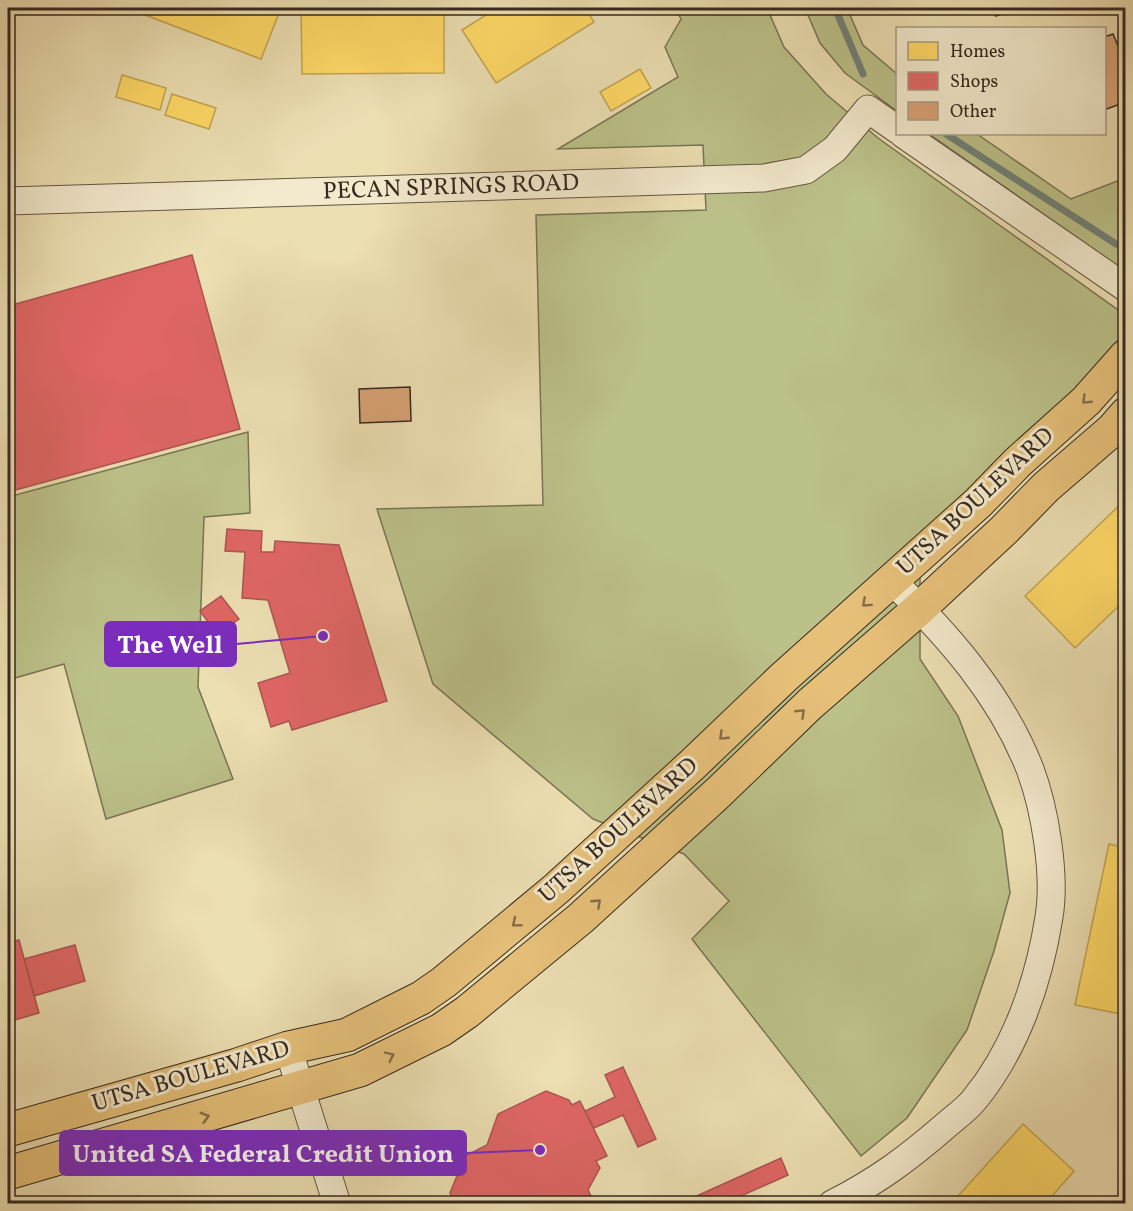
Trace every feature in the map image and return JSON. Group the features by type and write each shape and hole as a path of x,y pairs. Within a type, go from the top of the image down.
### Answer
{"main road":[{"name":"UTSA BOULEVARD","path":"8,1130 237,1065 288,1048 347,1035 421,998 444,982 556,890 793,669 978,503 1018,462 1086,400 1125,356"},
{"name":"UTSA BOULEVARD","path":"8,1173 360,1070 441,1030 467,1012 581,918 719,792 810,704 920,608 1004,530 1046,487 1112,430 1125,414"}],"street":[{"name":"PECAN SPRINGS ROAD","path":"8,201 764,178 806,170 835,149 868,109 896,129"},
{"path":"904,135 1125,288"},
{"path":"832,1203 884,1176 926,1143 973,1101 996,1070 1025,1011 1034,988 1050,916 1051,863 1038,796 1030,770 1017,741 990,692 957,648 891,580"},
{"path":"608,842 633,870"},
{"path":"288,1048 337,1203"}],"green space":[{"path":"675,8 767,8 784,47 826,94 878,138 1125,315 1125,332 1062,405 920,539 920,659 958,716 1002,830 1010,893 994,951 967,1030 907,1118 861,1156 692,939 729,901 684,854 593,819 433,684 377,509 543,505 536,215 706,210 703,145 558,149 678,77 665,47 681,19"},
{"path":"805,8 847,8 863,45 896,73 896,110 845,73 820,43"},
{"path":"930,135 978,135 1071,199 1125,178 1125,271"},
{"path":"248,432 250,513 204,517 198,687 233,779 106,819 64,664 8,680 8,497"}],"building: Homes":[{"path":"133,8 281,8 261,59 132,10"},
{"path":"301,8 444,8 444,73 302,74"},
{"path":"497,8 585,8 594,22 496,83 462,30"},
{"path":"640,69 651,88 611,111 600,92"},
{"path":"122,75 166,88 160,110 116,97"},
{"path":"172,94 216,108 209,129 165,115"},
{"path":"1126,499 1126,599 1075,648 1025,596"},
{"path":"1109,844 1126,848 1126,1015 1075,1005"},
{"path":"1023,1124 1074,1171 1045,1204 951,1204"}],"building: Shops":[{"path":"192,255 240,429 8,492 8,306"},
{"path":"227,529 262,531 261,552 274,552 275,541 339,545 387,701 292,730 289,721 271,727 258,683 290,673 268,600 242,598 245,552 225,551"},
{"path":"221,596 239,619 217,634 200,611"},
{"path":"19,940 39,1013 8,1022 8,943"},
{"path":"75,945 85,981 34,996 24,959"},
{"path":"623,1067 656,1139 638,1147 623,1115 594,1128 585,1111 615,1097 605,1075"},
{"path":"546,1091 569,1100 572,1105 580,1101 607,1156 596,1161 600,1168 588,1190 591,1196 576,1204 568,1204 566,1201 560,1204 455,1204 450,1193 465,1156 487,1145 498,1114"},
{"path":"781,1158 788,1175 723,1204 679,1204"}],"building: Other":[{"path":"993,8 1009,8 1010,11 996,16"},
{"path":"1113,34 1124,60 1126,59 1126,102 1106,109 1106,36"},
{"path":"410,387 411,421 360,423 359,389"}],"waterway":[{"path":"835,8 863,74"},
{"path":"948,135 1116,244 1126,246"}],"place":[{"name":"The Well","path":"323,636"},
{"name":"United SA Federal Credit Union","path":"540,1150"}]}
